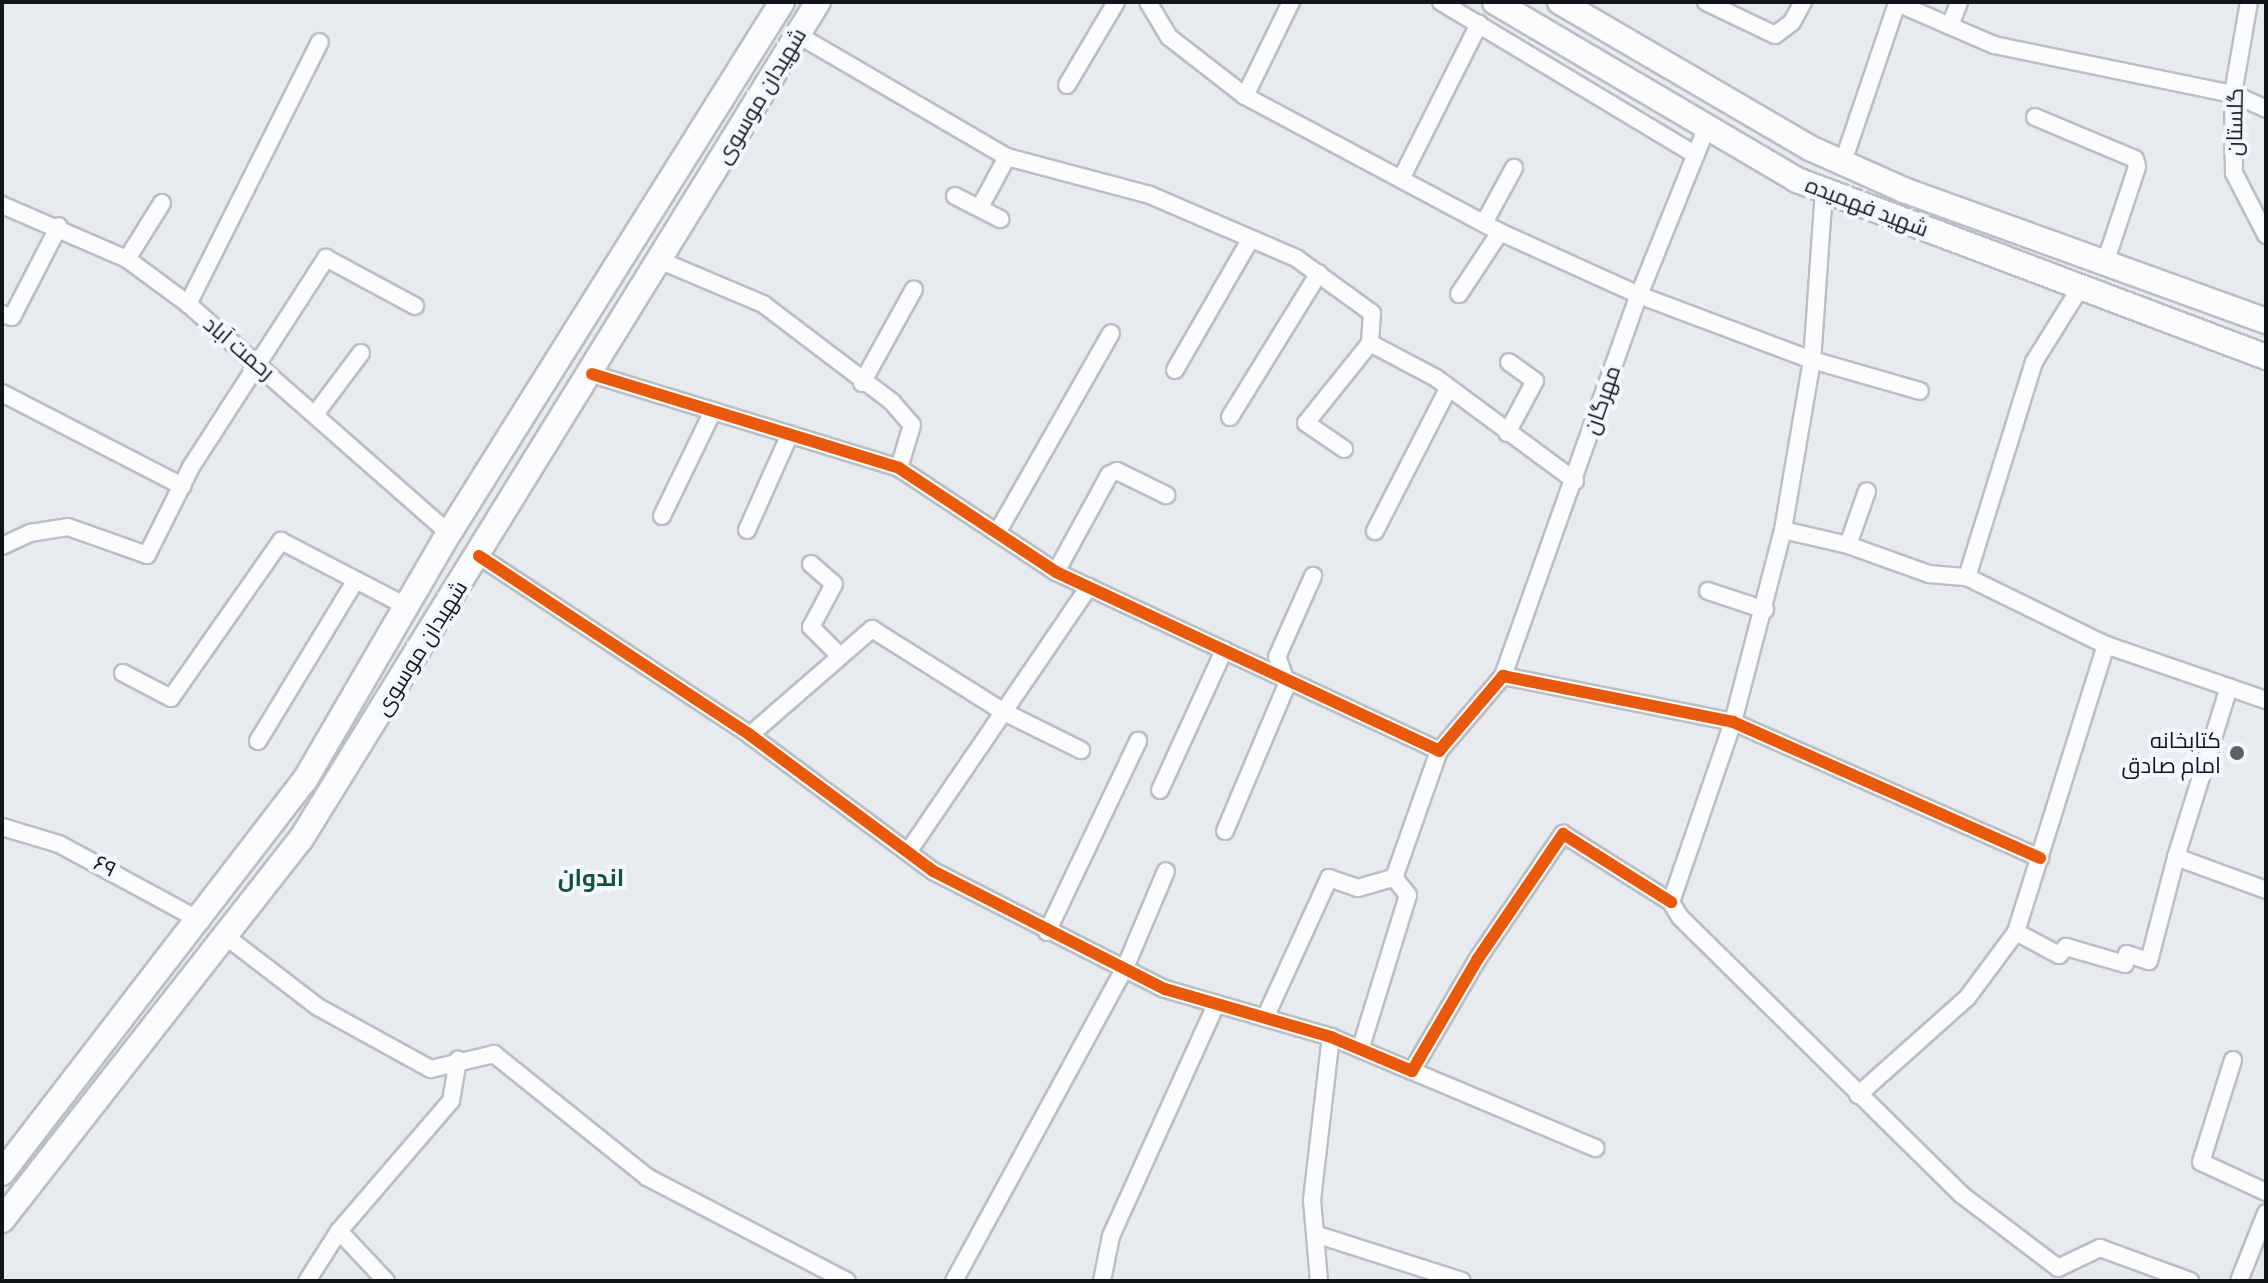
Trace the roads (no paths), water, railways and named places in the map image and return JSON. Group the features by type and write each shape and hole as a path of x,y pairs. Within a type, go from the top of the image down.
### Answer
{"street":[{"name":"شهیدان موسوی","path":"2,1173 201,921 305,780 449,533 782,2"},
{"name":"شهیدان موسوی","path":"2,1220 301,839 592,374 818,2"},
{"path":"1067,85 1116,2"},
{"path":"1148,2 1169,37 1245,96 1492,228 1639,295 1812,360 1920,391"},
{"path":"1245,96 1291,2"},
{"path":"1441,2 1696,155"},
{"name":"شهید فهمیده","path":"1495,2 1707,127 1824,190 2266,357"},
{"path":"1541,29 1559,20 1559,2"},
{"name":"شهید فهمیده","path":"1559,2 1843,162 1904,190 2106,260 2266,321"},
{"path":"1706,2 1775,35 1792,22 1803,2"},
{"path":"1843,162 1896,2 1994,45 2233,94 2266,109"},
{"path":"1950,26 1959,2"},
{"name":"گلستان","path":"2249,2 2233,94 2234,173 2266,235"},
{"path":"1401,179 1479,24"},
{"path":"1585,55 1586,37 1600,25"},
{"path":"798,35 1007,157 1150,195 1319,273 1372,313 1370,343 1306,423 1344,449"},
{"path":"188,304 320,42"},
{"path":"2035,117 2135,159 2137,167 2106,260"},
{"name":"مهرگان","path":"1503,676 1639,295 1707,127"},
{"path":"980,207 1007,157"},
{"path":"1459,294 1492,228 1514,168"},
{"path":"1671,902 1733,722 1765,610 1783,530 1812,360 1824,190"},
{"path":"955,196 1000,219"},
{"path":"127,259 162,203"},
{"name":"رحمت آباد","path":"2,205 59,226 127,259 188,304 316,413 449,533"},
{"path":"2,314 12,317 59,226"},
{"path":"1175,370 1250,240"},
{"path":"2,546 30,533 68,527 147,555 182,486 255,362 326,258 415,306"},
{"path":"659,260 763,304 862,383 892,402 912,425 899,468"},
{"path":"1230,417 1319,273"},
{"path":"1967,577 2030,371 2082,285"},
{"path":"862,383 914,289"},
{"path":"997,533 1111,333"},
{"path":"1370,343 1436,378 1447,391 1575,481"},
{"path":"316,413 361,353"},
{"path":"1507,433 1535,381 1509,362"},
{"path":"592,374 899,468 1056,572 1224,650 1287,684 1439,751"},
{"path":"1375,531 1447,391"},
{"path":"3,397 182,486"},
{"path":"662,516 713,411"},
{"path":"747,530 790,434"},
{"path":"1056,572 1109,475 1117,471 1166,495"},
{"path":"1848,545 1867,491"},
{"path":"1783,530 1848,545 1929,574 1967,577 2106,645 2266,700"},
{"path":"123,673 171,698 281,541 406,606"},
{"path":"479,556 750,735 908,852 1047,932 1165,989 1361,1047 1595,1148"},
{"path":"811,564 834,584 811,627 839,655"},
{"path":"1225,831 1287,684 1277,657 1313,576"},
{"path":"258,741 356,580"},
{"path":"908,852 1089,587"},
{"path":"1708,591 1765,610"},
{"path":"750,735 872,629 1004,712 1081,750"},
{"path":"1858,1095 1967,998 2016,932 2106,645"},
{"path":"1160,790 1224,650"},
{"path":"1394,878 1439,751 1503,676 1733,722 2040,858"},
{"path":"2016,932 2059,955 2066,947 2125,964 2127,954 2149,961 2176,857 2229,687"},
{"path":"1047,932 1138,741"},
{"name":"۶۹","path":"2,827 59,844 201,921"},
{"path":"1412,1071 1477,960 1563,834 1671,902 1680,917 1858,1095 1962,1195 2056,1274 2100,1248 2190,1281"},
{"path":"2176,857 2266,890"},
{"path":"954,1281 1125,968 1166,871"},
{"path":"1265,1018 1329,878 1358,888 1394,878"},
{"path":"1361,1047 1408,895 1394,878"},
{"path":"224,935 318,1007 431,1069 458,1060 494,1054 647,1177 838,1279"},
{"path":"1102,1281 1111,1236 1216,1004"},
{"path":"1319,1281 1312,1200 1331,1037"},
{"path":"103,1044 126,1061"},
{"path":"307,1281 339,1231 451,1101 458,1060"},
{"path":"2233,1060 2201,1162 2266,1192"},
{"path":"2239,1281 2266,1213"},
{"path":"339,1231 386,1281"},
{"path":"1315,1234 1462,1281"}],"place":[{"name":"کتابخانه امام صادق","path":"2237,753"}],"district":[{"name":"اندوان","path":"591,878"}]}
